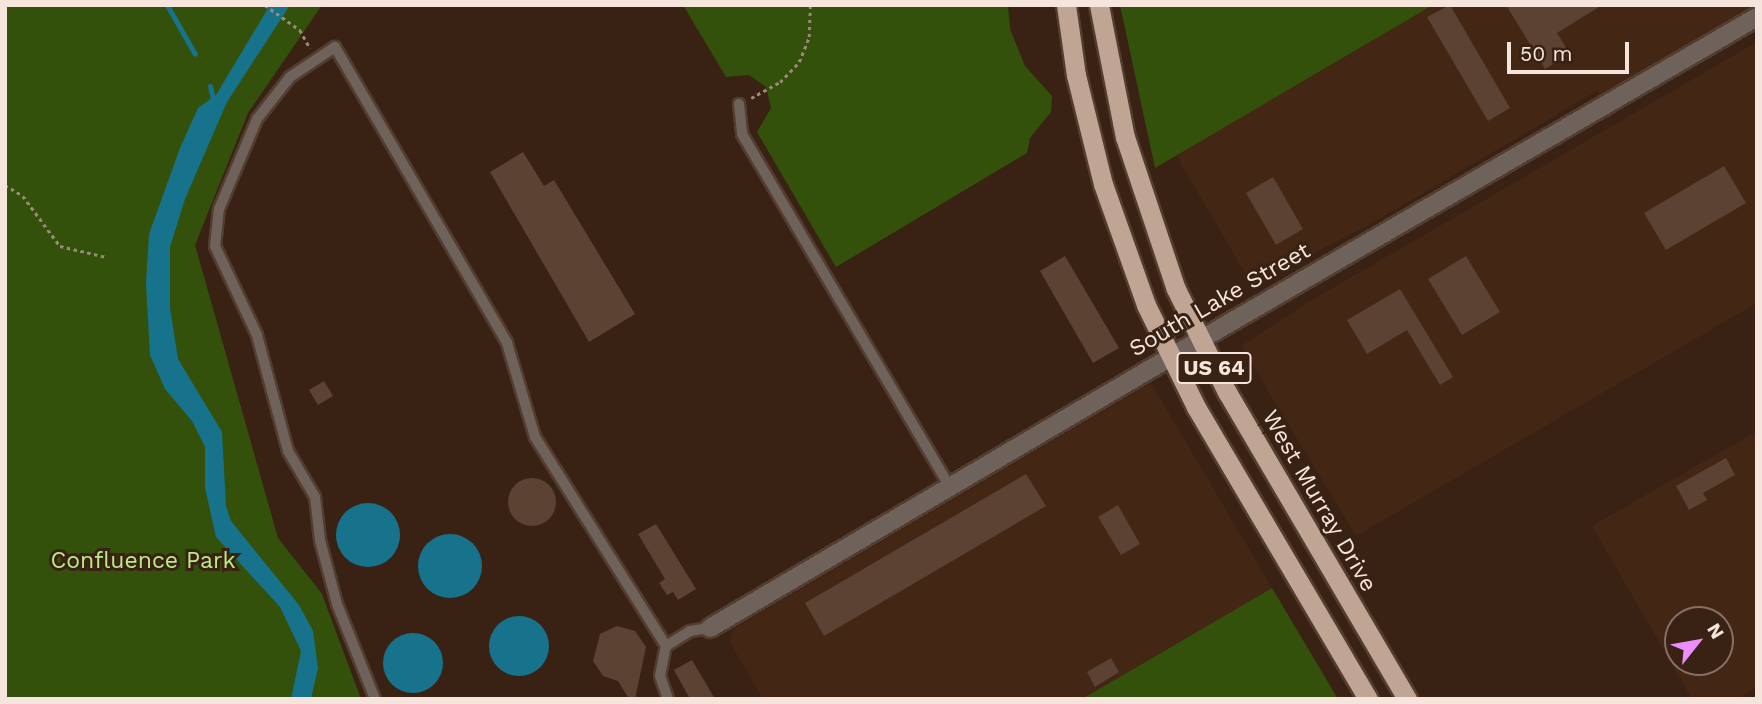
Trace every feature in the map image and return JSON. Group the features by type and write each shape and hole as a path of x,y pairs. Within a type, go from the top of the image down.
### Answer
{"highway":[{"name":"US 64","path":"1066,5 1076,75 1102,184 1169,358 1368,699"},
{"name":"West Murray Drive","path":"1099,5 1111,78 1136,177 1199,341 1407,699"}],"street":[{"name":"South Lake Street","path":"710,628 1757,17"}],"lane":[{"path":"375,699 337,604 320,540 315,497 288,451 257,335 215,246 219,209 257,119 290,77 335,47 507,343 535,437 666,646 660,676 668,699"},
{"path":"739,104 742,135 950,487"},
{"path":"666,646 691,631 710,628"}],"path":[{"path":"265,5 295,26 317,59"},
{"path":"739,104 780,82 799,62 809,37 810,5"},
{"path":"5,185 23,195 60,246 79,254 106,257"}],"shaded area":[{"path":"1433,5 1757,5 1601,97 1597,91 1374,222 1252,285 1176,155"},
{"path":"1757,42 1757,303 1356,536 1241,346 1305,304"},
{"path":"1151,383 1272,588 1082,699 763,699 729,641 733,629"},
{"path":"1757,431 1757,687 1737,699 1692,699 1679,676 1734,676 1734,606 1664,606 1664,651 1592,526"}],"green space":[{"name":"Confluence Park","path":"5,5 322,5 248,113 195,245 278,538 322,594 361,699 5,699"},
{"path":"683,5 1008,5 1010,29 1025,66 1052,96 1051,112 1030,138 1027,153 836,267 757,132 771,108 766,87 749,75 726,77"},
{"path":"1120,5 1433,5 1155,168"},
{"path":"1272,588 1338,699 1082,699"}],"water":[{"path":"270,5 290,5 227,102 185,199 170,247 170,308 178,359 222,432 226,506 231,521 299,605 313,631 318,668 311,699 291,699 301,651 280,607 216,537 205,488 205,447 192,421 165,389 150,355 146,284 149,234 180,148 198,108 216,95"},
{"path":"368,503 386,509 394,517 400,535 394,553 386,561 368,567 350,561 342,553 336,535 342,517 350,509"},
{"path":"444,534 456,534 473,543 480,554 480,578 473,589 456,598 444,598 432,593 423,584 418,572 418,560 423,548 432,539"},
{"path":"519,616 536,621 544,629 549,646 544,663 536,671 519,676 502,671 494,663 489,646 494,629 502,621"},
{"path":"413,633 430,638 438,646 443,663 438,680 430,688 413,693 396,688 388,680 383,663 388,646 396,638"}],"building":[{"path":"1450,5 1510,108 1488,121 1427,17"},
{"path":"1506,5 1602,5 1557,33 1570,54 1545,69"},
{"path":"523,152 544,186 554,180 635,314 589,342 490,172"},
{"path":"1724,166 1746,203 1666,250 1644,213"},
{"path":"1273,177 1303,229 1276,245 1246,193"},
{"path":"1065,256 1119,348 1093,363 1040,271"},
{"path":"1466,256 1500,312 1462,335 1428,279"},
{"path":"1400,289 1453,377 1440,385 1407,330 1367,354 1347,320"},
{"path":"324,381 333,396 318,405 309,390"},
{"path":"1726,458 1735,475 1703,493 1707,500 1689,510 1676,486"},
{"path":"1026,474 1046,506 824,636 805,603"},
{"path":"532,478 549,485 556,502 549,519 532,526 515,519 508,502 515,485"},
{"path":"1118,505 1140,544 1121,555 1098,517"},
{"path":"656,524 696,589 678,600 673,592 667,595 659,583 665,579 638,534"},
{"path":"617,626 635,631 646,647 635,699 629,699 618,681 603,676 593,661 600,634"},
{"path":"1111,658 1119,672 1095,687 1087,672"},
{"path":"692,660 715,699 690,699 674,670"}],"waterway":[{"path":"167,5 195,54"},
{"path":"210,86 214,103"}]}
